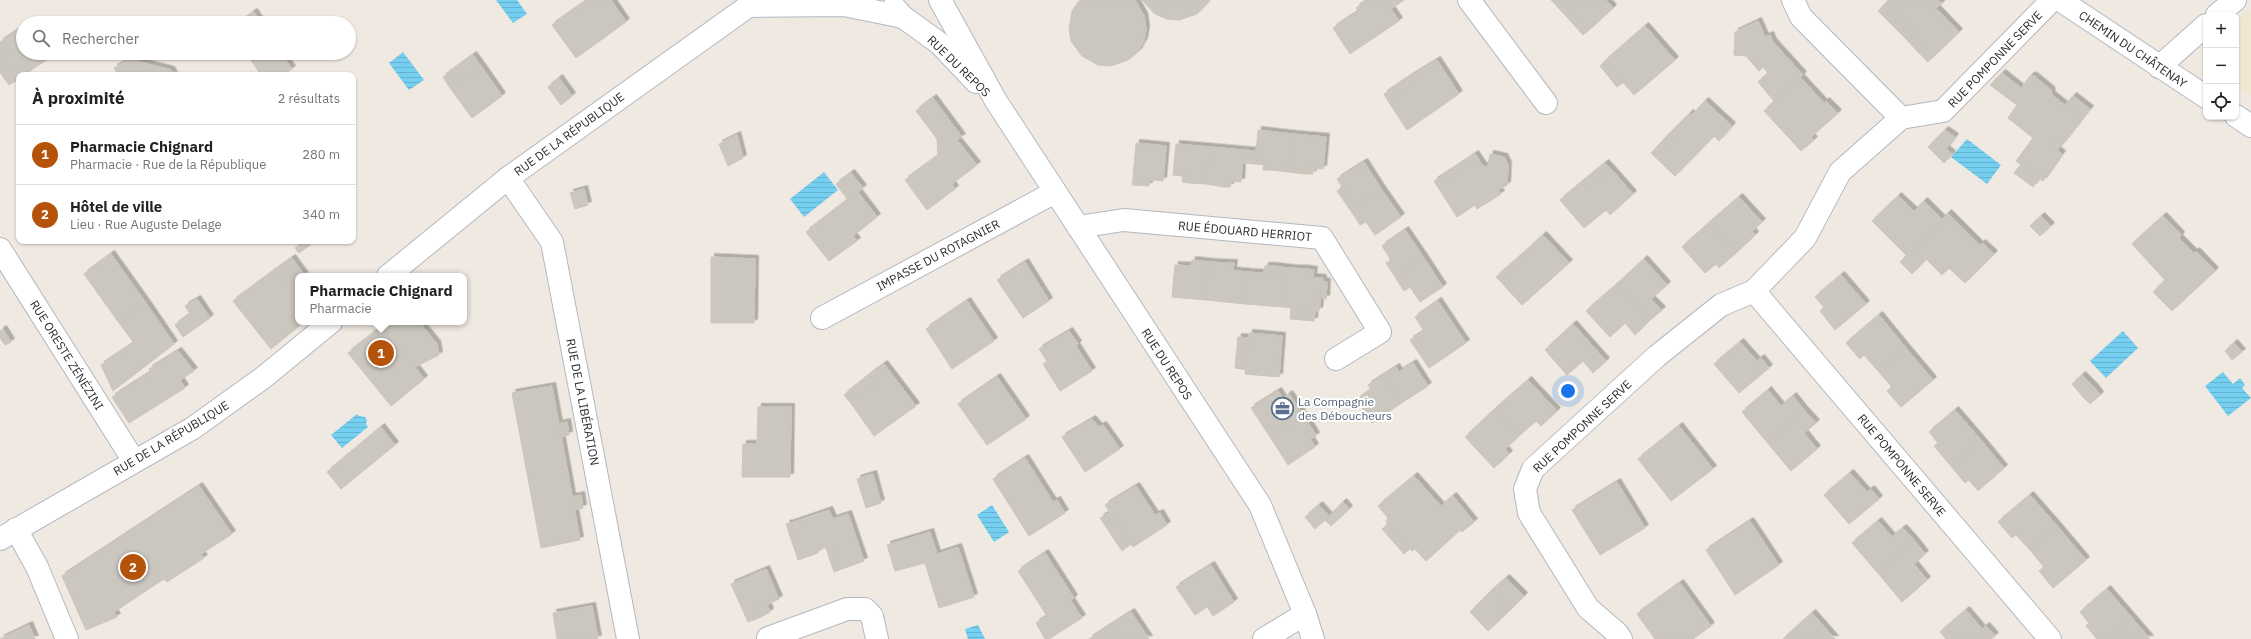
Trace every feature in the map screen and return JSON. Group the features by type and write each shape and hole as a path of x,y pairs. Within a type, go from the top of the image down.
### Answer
{"street":[{"name":"RUE DU REPOS","path":"888,0 903,17 939,43 996,102"},
{"name":"RUE DU REPOS","path":"940,0 996,102 1260,505 1305,614 1313,639"},
{"path":"1469,0 1546,103"},
{"path":"1793,0 1801,17 1901,118"},
{"name":"RUE POMPONNE SERVE","path":"1621,639 1617,633 1588,608 1529,513 1525,489 1533,469 1658,356 1721,305 1754,291 1805,238 1840,172 1901,118 1943,111 2052,0"},
{"name":"CHEMIN DU CHÂTENAY","path":"2060,0 2203,95"},
{"path":"2220,12 2234,0"},
{"name":"RUE DU REPOS","path":"753,3 844,5 903,17"},
{"name":"RUE DE LA RÉPUBLIQUE","path":"392,273 508,178 753,3"},
{"path":"2159,67 2203,28"},
{"path":"2239,118 2251,126"},
{"name":"RUE DE LA LIBÉRATION","path":"508,178 552,242 628,639"},
{"name":"IMPASSE DU ROTAGNIER","path":"822,318 1055,192"},
{"name":"RUE ÉDOUARD HERRIOT","path":"1078,227 1124,220 1322,238 1380,332 1336,359"},
{"name":"RUE ORESTE ZÉNÉZINI","path":"0,249 134,461"},
{"name":"RUE POMPONNE SERVE","path":"1754,291 2050,639"},
{"name":"RUE DE LA RÉPUBLIQUE","path":"8,534 193,428 228,404 327,325"},
{"path":"8,534 37,567 67,639"},
{"path":"768,638 847,609 865,610 872,616 877,639"},
{"path":"1264,639 1305,614"}],"shaded area":[{"path":"2251,9 2251,96 2239,88 2239,19"}],"water":[{"path":"496,0 517,0 527,14 513,23"},
{"path":"403,52 424,80 409,90 389,63"},
{"path":"1967,139 2001,165 1987,184 1951,157"},
{"path":"824,172 838,190 804,217 790,199"},
{"path":"2123,331 2138,348 2106,378 2090,361"},
{"path":"2223,372 2233,384 2240,378 2245,385 2242,388 2251,398 2228,416 2205,386"},
{"path":"357,414 365,417 368,427 342,448 331,435"},
{"path":"992,505 1009,532 994,542 977,515"},
{"path":"978,625 985,639 968,639 965,629"}],"building":[{"path":"588,0 611,0 626,22 576,58 552,25"},
{"path":"1135,0 1144,16 1146,29 1144,41 1138,52 1128,60 1111,66 1098,65 1082,56 1071,41 1069,29 1072,11 1079,1"},
{"path":"1142,0 1210,0 1197,14 1179,20 1167,19 1155,14"},
{"path":"1368,0 1385,0 1399,21 1350,54 1333,28 1359,11 1356,8"},
{"path":"1385,0 1404,0 1391,9"},
{"path":"1551,0 1606,0 1613,8 1588,31 1571,12 1566,16"},
{"path":"1936,0 1932,4 1959,32 1932,58 1921,47 1917,51 1906,39 1916,29 1888,1"},
{"path":"1936,0 1942,3 1936,9 1932,4"},
{"path":"1888,1 1916,29 1906,39 1878,11"},
{"path":"254,12 257,16 248,16"},
{"path":"1571,12 1588,31 1583,35 1566,16"},
{"path":"1758,21 1765,37 1770,35 1773,42 1803,75 1774,101 1758,82 1768,73 1763,67 1759,71 1746,56 1734,55 1735,32"},
{"path":"1645,26 1675,60 1634,95 1605,61"},
{"path":"16,31 16,40 12,34"},
{"path":"12,34 16,40 16,60 46,60 33,69 29,62 4,78 0,72 0,42"},
{"path":"1921,47 1932,58 1928,62 1917,51"},
{"path":"473,55 481,66 450,88 443,77"},
{"path":"127,60 132,60 129,72 116,72 114,68"},
{"path":"132,60 171,70 172,72 129,72"},
{"path":"251,60 286,60 292,69 288,72 259,72"},
{"path":"1437,60 1459,94 1407,130 1388,101 1415,83 1411,76"},
{"path":"1605,61 1623,83 1617,87 1600,66"},
{"path":"29,62 33,69 28,72 16,72 16,81 9,85 4,78"},
{"path":"481,66 502,96 472,118 450,88"},
{"path":"2002,73 2021,88 2030,76 2034,76 2051,90 2052,95 2082,119 2064,142 2059,138 2052,146 2062,154 2043,181 2016,161 2033,138 2008,118 2017,105 1990,85"},
{"path":"1411,76 1415,83 1388,101 1384,94"},
{"path":"1800,77 1824,103 1826,101 1838,113 1811,137 1814,140 1801,151 1764,111"},
{"path":"559,78 572,96 561,105 548,87"},
{"path":"2073,96 2090,109 2082,119 2065,105"},
{"path":"933,98 962,137 957,140 977,165 952,184 955,189 927,210 905,180 938,156 937,139 925,123 925,110 922,106"},
{"path":"1705,101 1732,126 1719,141 1714,136 1675,176 1655,157 1675,137 1670,133 1690,113 1692,115"},
{"path":"922,106 925,110 925,123 916,111"},
{"path":"1258,130 1292,134 1288,172 1271,170 1271,165 1255,164"},
{"path":"1945,130 1955,137 1946,149 1952,154 1944,163 1928,147"},
{"path":"1670,133 1675,137 1655,157 1651,153"},
{"path":"1292,134 1326,137 1323,169 1305,168 1305,174 1288,172"},
{"path":"737,135 743,158 728,166 719,144"},
{"path":"2059,138 2064,142 2057,150 2052,146"},
{"path":"1136,143 1166,146 1163,181 1133,178"},
{"path":"1176,144 1210,147 1206,184 1189,183 1190,177 1173,175"},
{"path":"1210,147 1243,150 1241,182 1225,180 1224,187 1206,184"},
{"path":"1243,150 1256,151 1255,164 1242,163"},
{"path":"1475,154 1483,166 1488,167 1490,154 1504,157 1508,165 1507,185 1498,190 1501,194 1477,209 1475,205 1457,217 1437,186 1456,174 1453,169"},
{"path":"1364,162 1382,190 1351,211 1341,197 1346,193 1337,179"},
{"path":"1605,163 1610,168 1586,188 1582,182"},
{"path":"1264,164 1271,165 1271,170 1263,170"},
{"path":"2021,164 2039,178 2033,187 2014,173"},
{"path":"1305,168 1313,168 1313,174 1305,174"},
{"path":"1610,168 1633,194 1610,215 1606,210 1584,228 1560,200 1582,182 1586,188"},
{"path":"1453,169 1456,174 1437,186 1434,181"},
{"path":"851,173 863,188 848,200 836,184"},
{"path":"1183,176 1190,177 1189,183 1182,182"},
{"path":"1133,178 1149,179 1149,186 1132,185"},
{"path":"1225,180 1231,181 1230,187 1224,187"},
{"path":"1343,187 1346,193 1341,197 1337,191"},
{"path":"584,189 588,205 575,209 570,193"},
{"path":"1382,190 1401,217 1375,235 1366,222 1360,225 1351,211"},
{"path":"858,192 877,217 853,236 857,241 829,261 806,232"},
{"path":"1898,196 1914,211 1924,201 1942,219 1906,255 1872,221"},
{"path":"1739,197 1762,222 1752,231 1755,235 1737,252 1710,222"},
{"path":"1948,213 1980,245 1982,243 1994,254 1965,283 1949,268 1942,275 1926,259 1912,274 1900,262"},
{"path":"2041,216 2051,226 2040,236 2030,226"},
{"path":"2163,216 2181,235 2179,238 2194,253 2196,251 2215,271 2172,311 2153,292 2165,280 2132,244"},
{"path":"1710,222 1737,252 1719,268 1716,264 1705,273 1682,247"},
{"path":"1405,230 1424,258 1395,277 1386,263 1391,260 1382,246"},
{"path":"1543,235 1569,263 1522,305 1500,281 1522,261 1519,257"},
{"path":"300,244 310,245 299,253 295,248"},
{"path":"111,254 146,303 119,323 84,274"},
{"path":"711,257 755,259 754,323 711,323"},
{"path":"1519,257 1522,261 1500,281 1496,277"},
{"path":"292,258 303,273 295,273 295,290 278,268"},
{"path":"1424,258 1443,287 1420,302 1410,287 1404,291 1395,277"},
{"path":"1644,259 1667,285 1651,299 1662,310 1649,321 1616,285"},
{"path":"1192,260 1209,262 1206,300 1172,297 1175,265 1191,266"},
{"path":"1025,262 1049,301 1023,318 997,280"},
{"path":"1209,262 1226,263 1226,270 1248,272 1245,304 1206,300"},
{"path":"1226,263 1234,263 1233,270 1226,270"},
{"path":"1265,266 1273,266 1272,274 1264,273"},
{"path":"1273,266 1288,268 1284,307 1245,304 1248,272 1272,274"},
{"path":"278,268 295,290 295,325 300,325 271,349 233,301"},
{"path":"1288,268 1307,269 1306,277 1323,278 1319,311 1284,307"},
{"path":"1307,269 1314,270 1313,277 1306,277"},
{"path":"1841,275 1866,304 1835,330 1820,311 1824,307 1815,297"},
{"path":"1322,281 1327,282 1326,299 1320,298"},
{"path":"1616,285 1649,321 1635,335 1625,323 1610,337 1586,311"},
{"path":"197,299 210,318 183,337 175,325 190,314 185,306"},
{"path":"967,301 994,341 952,369 926,329"},
{"path":"1438,301 1466,343 1429,368 1410,340 1424,331 1415,317"},
{"path":"146,303 174,344 113,391 101,365 134,343 119,323"},
{"path":"1291,308 1315,310 1314,321 1290,319"},
{"path":"1879,315 1906,348 1878,371 1864,355 1860,359 1846,343"},
{"path":"1573,324 1606,361 1593,373 1583,361 1567,375 1545,350"},
{"path":"391,325 421,325 437,344 439,355 415,367 424,379 391,406 348,353 381,327 384,331"},
{"path":"3,329 11,342 5,345 0,338 0,331"},
{"path":"1069,331 1078,344 1076,346 1092,371 1060,391 1043,364 1047,361 1039,349"},
{"path":"1249,333 1282,336 1279,377 1245,374"},
{"path":"1238,337 1249,338 1246,370 1235,368"},
{"path":"1740,342 1757,361 1761,358 1769,368 1739,393 1714,364"},
{"path":"2234,343 2242,352 2232,360 2225,351"},
{"path":"1906,348 1933,380 1901,407 1887,391 1892,387 1878,371"},
{"path":"178,351 194,371 180,380 185,388 129,423 112,397 151,372 149,369"},
{"path":"1413,363 1428,386 1400,404 1382,376 1396,367 1399,372"},
{"path":"884,364 916,406 874,436 850,402 876,383 869,375"},
{"path":"869,375 876,383 850,402 844,395"},
{"path":"2082,375 2094,387 2083,397 2072,384"},
{"path":"1382,376 1400,404 1372,423 1357,400 1371,390 1368,385"},
{"path":"997,377 1026,419 987,445 958,404"},
{"path":"1528,380 1557,411 1541,426 1536,421 1520,435 1496,408"},
{"path":"552,386 580,540 541,548 512,393"},
{"path":"2094,387 2100,395 2090,404 2083,397"},
{"path":"1768,390 1781,406 1793,396 1804,410 1766,441 1742,412"},
{"path":"1278,391 1287,405 1294,401 1303,415 1270,437 1251,408"},
{"path":"1289,394 1294,401 1287,405 1283,399"},
{"path":"758,407 791,407 790,477 742,477 743,444 757,444"},
{"path":"1496,408 1520,435 1505,449 1509,454 1494,468 1465,437"},
{"path":"1804,410 1816,423 1804,433 1817,449 1791,471 1766,441"},
{"path":"1955,410 1980,439 1950,465 1934,446 1938,443 1929,432"},
{"path":"1303,415 1312,429 1306,432 1315,447 1288,465 1270,437"},
{"path":"1092,419 1099,427 1103,425 1120,449 1085,472 1062,437"},
{"path":"567,422 569,435 561,437 558,424"},
{"path":"1679,426 1713,469 1671,501 1638,459"},
{"path":"381,427 395,445 341,489 327,472"},
{"path":"1312,429 1316,436 1310,439 1306,432"},
{"path":"1980,439 2004,468 1978,491 1969,480 1965,483 1950,465"},
{"path":"1025,458 1053,502 1057,500 1065,513 1029,536 993,479"},
{"path":"1850,473 1867,492 1871,489 1879,499 1849,524 1824,495"},
{"path":"873,474 881,503 866,508 857,479"},
{"path":"1414,476 1441,506 1453,496 1474,522 1462,532 1460,530 1426,561 1415,549 1412,551 1388,524 1386,521 1388,518 1378,506"},
{"path":"1617,482 1645,528 1600,555 1572,510"},
{"path":"199,486 232,534 201,554 204,558 167,582 164,579 114,612 117,617 86,630 62,576"},
{"path":"1136,486 1155,515 1160,513 1167,525 1133,547 1105,505"},
{"path":"581,495 583,508 574,510 572,497"},
{"path":"2030,495 2058,527 2030,550 2016,535 2012,538 1998,522"},
{"path":"1343,502 1349,509 1331,526 1325,520"},
{"path":"1319,505 1329,516 1315,529 1305,517"},
{"path":"829,510 833,519 848,514 864,561 842,569 834,545 817,550 818,553 798,560 790,536 794,535 791,523"},
{"path":"1110,512 1131,544 1122,551 1100,518"},
{"path":"1750,521 1779,565 1735,595 1706,550"},
{"path":"1878,521 1892,537 1903,528 1914,540 1877,572 1852,543"},
{"path":"791,523 794,535 790,536 786,524"},
{"path":"1388,524 1410,549 1404,554 1382,529"},
{"path":"2058,527 2086,560 2053,588 2039,571 2044,567 2030,550"},
{"path":"930,532 937,554 958,547 974,597 939,608 925,563 895,571 887,545"},
{"path":"1914,540 1925,554 1914,564 1927,580 1902,602 1877,572"},
{"path":"834,545 842,569 834,572 826,548"},
{"path":"1045,553 1074,598 1071,601 1082,618 1049,639 1045,639 1036,623 1047,616 1018,571"},
{"path":"1211,565 1234,602 1222,610 1216,601 1195,615 1176,587"},
{"path":"766,569 779,599 758,609 761,617 748,622 731,584"},
{"path":"1506,578 1524,596 1510,610 1492,590"},
{"path":"1680,583 1711,626 1693,639 1655,639 1637,614"},
{"path":"2107,589 2132,618 2107,639 2097,639 2086,626 2089,623 2080,612"},
{"path":"1492,590 1510,610 1488,631 1470,612"},
{"path":"1216,601 1222,610 1213,616 1207,606"},
{"path":"767,604 770,612 761,617 758,609"},
{"path":"592,606 598,639 557,639 553,613"},
{"path":"1966,610 1982,629 1986,626 1995,636 1991,639 1946,639 1940,632"},
{"path":"1131,612 1149,639 1089,639"},
{"path":"1812,613 1835,639 1783,639"},
{"path":"2132,618 2150,639 2107,639"},
{"path":"29,625 35,639 0,639"}],"place":[{"name":"Pharmacie Chignard","path":"381,353"},
{"name":"La Compagnie des Déboucheurs","path":"1282,408"},
{"name":"Hôtel de ville","path":"133,567"}]}
